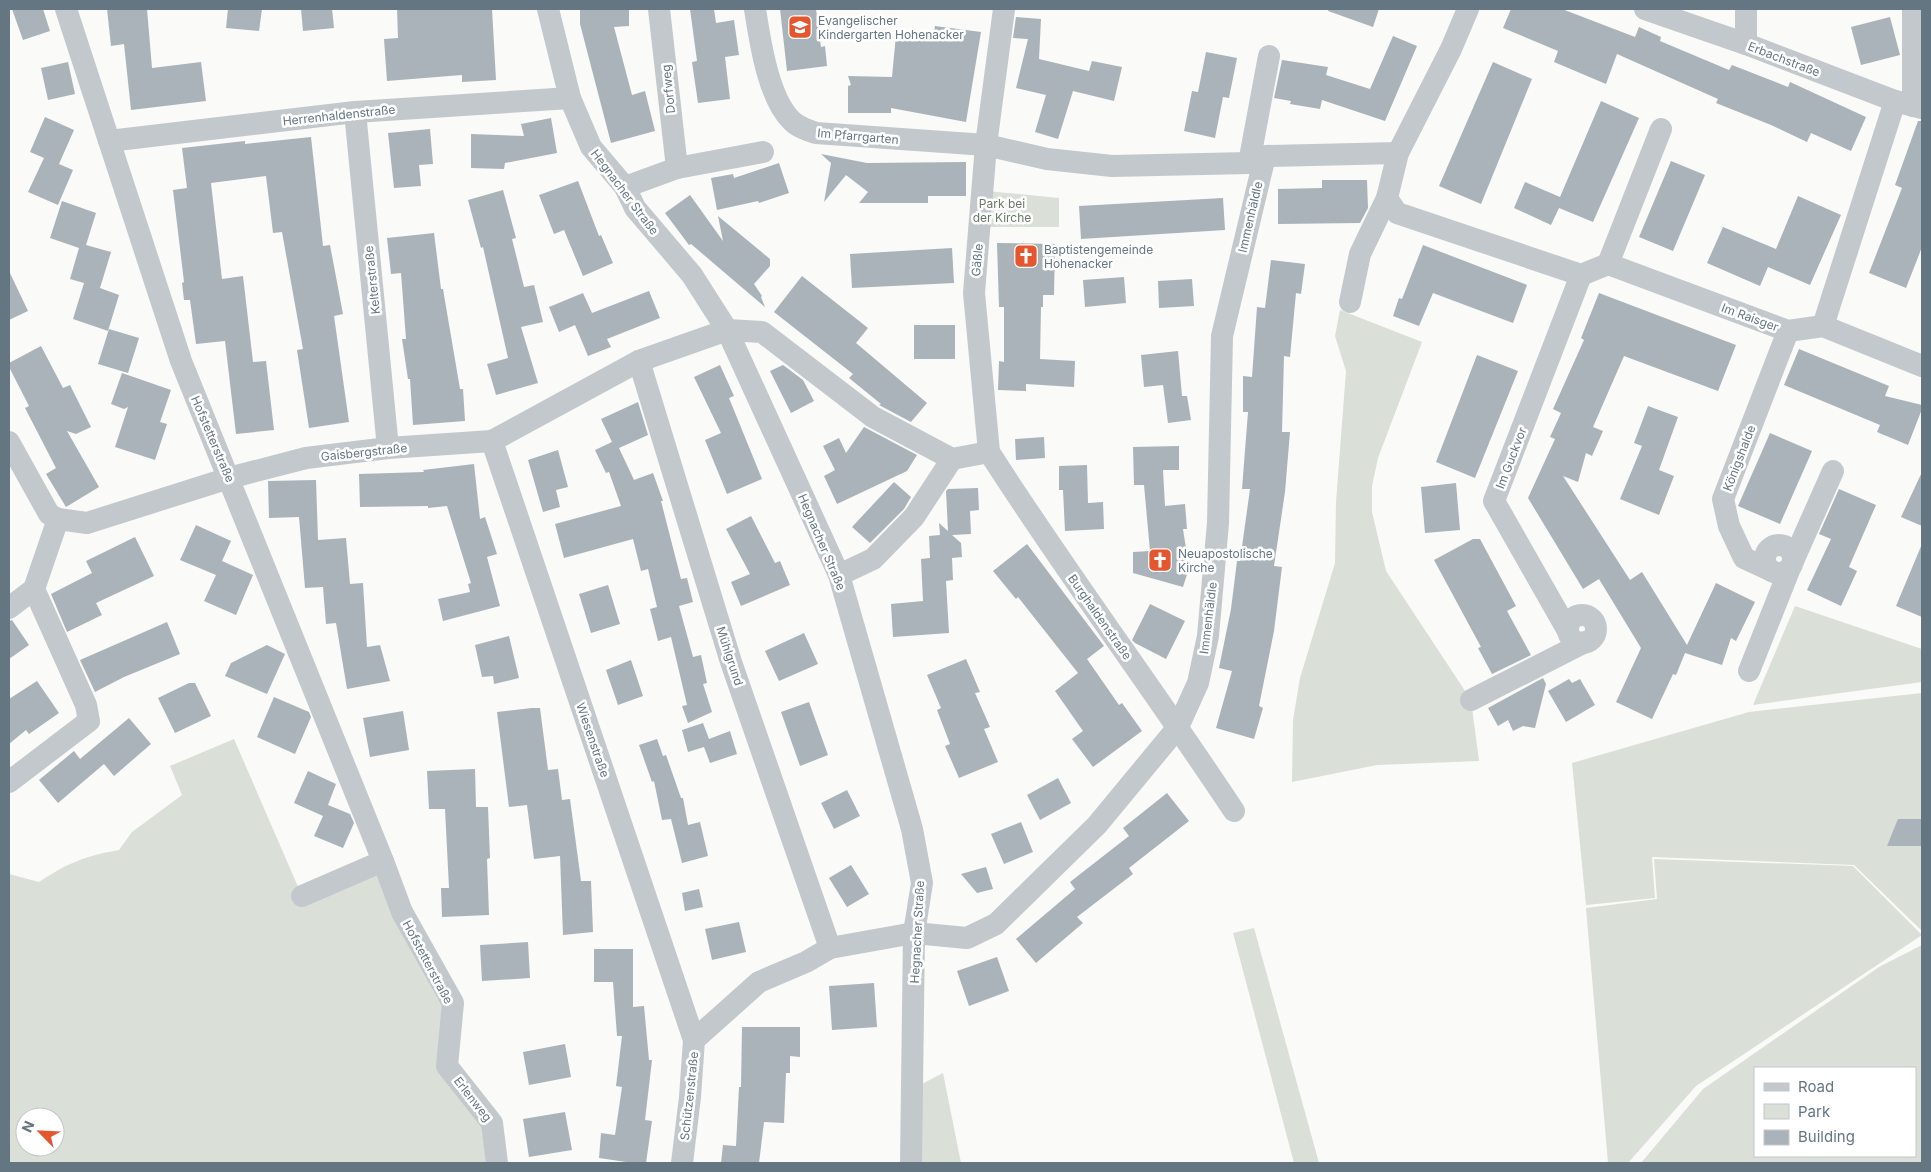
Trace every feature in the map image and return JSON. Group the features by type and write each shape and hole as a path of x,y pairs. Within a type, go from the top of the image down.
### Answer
{"street":[{"name":"Hofstetterstraße","path":"66,9 181,361 402,912 453,1003 447,1066"},
{"name":"Hegnacher Straße","path":"548,9 570,98 592,147 624,187 635,208 692,275 727,330 839,575 912,829 922,883 914,933 911,1163"},
{"name":"Dorfweg","path":"659,9 676,168"},
{"name":"Im Pfarrgarten","path":"756,9 764,62 781,107 792,122 816,134 986,145"},
{"name":"Gäßle","path":"989,452 974,294 986,145 1004,9"},
{"path":"1350,302 1360,254 1387,198 1398,153 1451,49 1468,9"},
{"name":"Erbachstraße","path":"1645,9 1910,105"},
{"path":"1746,9 1746,44"},
{"path":"1913,9 1910,105 1823,326 1922,366"},
{"name":"Immenhäldle","path":"914,933 967,938 996,924 1097,825 1178,728 1198,683 1208,636 1218,523 1222,336 1257,160 1269,56"},
{"name":"Herrenhaldenstraße","path":"108,141 355,112 570,98"},
{"name":"Kelterstraße","path":"355,112 388,448"},
{"path":"1387,198 1397,213 1581,275 1608,264 1661,130"},
{"name":"Immenhäldle","path":"986,145 1047,159 1112,166 1398,153"},
{"path":"624,187 676,168 763,152"},
{"name":"Im Raisger","path":"1608,264 1788,331 1823,326"},
{"name":"Im Guckvor","path":"1471,700 1576,637 1494,501 1581,275"},
{"path":"727,330 762,332 873,417 952,459 989,452"},
{"name":"Gaisbergstraße","path":"58,519 87,523 229,478 306,458 388,448 492,441 639,361 727,330"},
{"name":"Königshalde","path":"1784,566 1744,558 1729,526 1723,499 1788,331"},
{"name":"Mühlgrund","path":"639,361 731,662 830,948"},
{"name":"Wiesenstraße","path":"492,441 694,1040"},
{"path":"9,442 49,514 58,519 34,589 9,608"},
{"name":"Burghaldenstraße","path":"989,452 1029,516 1234,811"},
{"path":"839,575 874,559 914,517 952,459"},
{"path":"1750,671 1784,566 1833,471"},
{"path":"9,782 89,721 86,705 34,589"},
{"path":"302,896 383,861"},
{"name":"Schützenstraße","path":"682,1163 690,1097 694,1040 760,982 806,962 830,948 914,933"},
{"name":"Erlenweg","path":"447,1066 492,1123 497,1163"}],"green space":[{"name":"Park bei der Kirche","path":"987,191 1059,198 1059,227 984,227"},
{"path":"1340,310 1422,342 1378,458 1372,486 1372,512 1386,571 1471,700 1479,761 1377,765 1292,782 1293,720 1300,678 1335,563 1336,502 1346,371 1335,336"},
{"path":"1795,606 1922,649 1922,682 1753,705"},
{"path":"1922,693 1922,931 1854,865 1652,857 1655,898 1586,905 1572,763 1749,712"},
{"path":"234,739 302,896 383,861 453,1003 447,1066 494,1134 496,1163 9,1163 9,874 39,882 77,861 119,850 132,832 182,795 170,766"},
{"path":"1654,859 1853,866 1922,935 1696,1086 1628,1163 1608,1163 1586,908 1657,899"},
{"path":"1254,928 1319,1163 1294,1163 1233,933"},
{"path":"1922,945 1922,1163 1641,1163 1703,1089 1879,967"},
{"path":"943,1073 961,1163 920,1163 920,1085"}],"building":[{"path":"12,9 43,9 50,31 23,40"},
{"path":"107,9 147,9 152,68 201,62 206,101 131,110 124,44 111,46"},
{"path":"228,9 262,9 259,31 226,28"},
{"path":"301,9 332,9 334,28 303,31"},
{"path":"397,9 492,9 496,80 462,82 462,75 387,81 384,39 398,38"},
{"path":"580,9 629,9 629,26 614,27 632,95 645,91 655,131 611,143 580,24"},
{"path":"690,9 714,9 716,23 734,20 739,55 725,57 730,99 698,103 692,62 697,61"},
{"name":"Evangelischer Kindergarten Hohenacker","path":"780,9 816,9 821,47 825,46 827,66 787,71"},
{"path":"1329,9 1379,9 1373,27 1328,11"},
{"path":"1511,9 1562,9 1635,37 1639,27 1661,37 1660,41 1729,70 1732,65 1788,87 1790,82 1866,117 1851,151 1811,133 1807,142 1716,103 1718,99 1617,54 1606,84 1554,62 1558,51 1503,28"},
{"path":"1016,17 1041,19 1039,59 1089,71 1092,61 1122,67 1114,101 1073,91 1058,139 1035,132 1046,95 1016,88 1028,39 1013,38"},
{"path":"1890,17 1900,55 1861,65 1851,27"},
{"path":"935,26 981,32 966,122 891,108 891,113 848,113 848,86 851,85 848,76 892,77 896,35 933,39"},
{"path":"1393,36 1417,46 1385,121 1322,100 1320,109 1290,104 1291,101 1274,98 1282,60 1328,67 1326,75 1370,89"},
{"path":"1206,52 1237,58 1229,98 1223,97 1215,138 1184,131 1192,91 1198,92"},
{"path":"68,62 75,94 48,100 41,68"},
{"path":"1493,62 1532,79 1481,204 1439,186"},
{"path":"1601,101 1639,118 1593,222 1559,208 1551,225 1514,208 1525,182 1560,197"},
{"path":"45,117 74,130 59,164 73,170 58,205 28,192 44,158 30,152"},
{"path":"551,118 557,153 505,163 504,169 471,168 471,134 524,136 521,124"},
{"path":"1918,121 1922,121 1922,247 1906,288 1869,273 1902,188 1895,185"},
{"path":"430,129 433,164 419,165 421,186 394,188 388,133"},
{"path":"311,137 323,246 330,245 343,314 334,316 349,422 309,428 297,350 303,349 282,232 273,233 266,176 211,183 222,279 243,276 253,362 266,361 274,430 236,434 225,341 196,344 190,300 184,300 182,283 184,282 173,190 187,188 182,148 245,141 245,144"},
{"path":"821,154 867,163 966,162 966,196 928,196 928,203 859,203 868,192 846,175 824,202 831,163"},
{"path":"1671,161 1705,175 1673,251 1639,237"},
{"path":"779,163 789,193 759,203 758,201 717,210 711,178 733,174 734,178"},
{"path":"1322,180 1367,180 1368,208 1360,223 1278,224 1278,189 1322,188"},
{"path":"578,181 599,236 601,235 613,263 583,276 564,230 554,234 539,195"},
{"path":"503,190 516,238 512,239 524,287 534,285 543,322 521,327 538,383 496,395 487,364 508,358 483,247 481,248 468,200"},
{"path":"690,195 723,241 718,216 770,259 770,266 754,284 762,296 765,307 691,244 689,245 665,213"},
{"path":"1798,196 1841,215 1810,285 1768,267 1760,286 1707,263 1723,227 1776,249"},
{"path":"1223,198 1225,230 1081,239 1079,206"},
{"path":"62,201 96,213 86,245 111,252 100,288 119,295 108,331 73,319 84,283 70,279 79,248 50,238"},
{"path":"434,233 441,289 443,289 460,389 463,389 465,421 413,425 410,379 408,379 402,339 406,339 401,273 391,274 387,238"},
{"path":"997,243 1055,244 1054,295 1043,295 1043,307 1041,307 1040,359 1075,361 1074,387 1026,384 1026,391 998,390 999,361 1004,362 1004,307 999,307"},
{"path":"1423,245 1527,285 1513,323 1433,293 1419,326 1393,316 1399,298 1402,299"},
{"path":"952,248 954,283 852,288 850,254"},
{"path":"1271,260 1305,264 1301,294 1296,293 1290,357 1284,356 1282,432 1290,432 1285,492 1274,566 1282,567 1274,631 1259,706 1263,708 1254,739 1216,728 1232,671 1219,668 1231,609 1237,561 1240,561 1250,489 1242,489 1248,412 1243,412 1243,376 1252,377 1257,307 1265,308"},
{"path":"9,271 28,311 9,320"},
{"path":"802,276 868,328 856,343 927,403 911,422 879,405 881,404 849,378 853,374 774,312"},
{"path":"1124,277 1126,303 1085,307 1083,280"},
{"path":"1192,279 1194,306 1159,308 1158,281"},
{"path":"649,291 660,318 607,339 611,347 588,356 575,325 559,332 549,307 583,293 592,313"},
{"path":"1599,293 1736,345 1718,391 1624,356 1593,427 1603,431 1592,456 1586,453 1578,482 1563,476 1630,580 1642,572 1687,645 1716,583 1755,602 1736,641 1731,638 1722,665 1685,653 1676,675 1673,674 1652,719 1616,702 1641,648 1599,579 1583,589 1528,498 1555,439 1550,437 1561,413 1553,409 1584,340 1581,338"},
{"path":"914,325 955,325 955,359 914,359"},
{"path":"109,329 139,338 128,373 98,364"},
{"path":"41,346 63,388 70,385 91,427 76,434 67,431 99,487 66,507 46,474 56,468 25,408 29,406 9,367 9,363"},
{"path":"1799,349 1889,386 1885,396 1922,405 1908,445 1877,432 1880,425 1784,385"},
{"path":"1178,351 1182,396 1187,396 1191,420 1168,423 1163,385 1144,387 1141,355"},
{"path":"1477,355 1518,371 1475,478 1436,462"},
{"path":"720,365 734,396 729,398 762,479 727,494 705,440 721,433 694,377"},
{"path":"783,365 803,380 814,401 791,413 770,371"},
{"path":"122,373 171,390 160,422 167,424 155,460 115,447 128,407 124,409 111,404"},
{"path":"638,402 648,435 619,448 634,480 653,473 663,501 661,501 681,579 687,578 693,602 679,606 693,657 701,655 707,683 703,684 712,712 688,723 682,706 687,705 671,637 658,641 650,609 657,607 648,569 641,571 633,539 564,558 555,524 621,506 609,472 606,473 595,450 612,442 601,419"},
{"path":"1648,406 1678,417 1659,470 1674,476 1659,515 1620,499 1642,446 1634,443"},
{"path":"864,427 917,455 907,471 837,504 824,476 835,470 823,446 839,438 846,453"},
{"path":"1770,433 1812,451 1780,524 1738,506"},
{"path":"1044,437 1045,458 1016,460 1015,439"},
{"path":"1179,446 1179,470 1163,470 1165,506 1185,504 1187,529 1183,529 1189,568 1183,587 1133,573 1133,552 1150,551 1144,485 1134,485 1133,447"},
{"path":"558,450 568,487 556,490 560,507 543,512 528,460"},
{"path":"474,464 480,519 485,517 497,554 487,557 500,606 443,621 438,599 470,592 468,584 471,583 447,506 428,508 428,506 360,507 359,474 424,472 423,470"},
{"path":"1087,465 1088,503 1103,502 1104,529 1065,531 1063,490 1059,490 1059,466"},
{"path":"1922,472 1922,526 1901,517"},
{"path":"316,480 318,540 346,538 350,584 363,583 367,647 380,645 390,681 347,689 336,623 326,624 323,587 305,588 299,517 269,518 268,481"},
{"path":"894,482 911,497 904,509 870,543 852,527"},
{"path":"1456,483 1460,530 1425,533 1421,487"},
{"path":"978,488 979,510 970,511 971,534 952,535 961,543 962,557 952,558 953,580 946,581 949,633 893,637 891,604 923,601 921,559 930,558 929,536 940,535 939,523 948,531 946,491 948,489"},
{"path":"1839,489 1876,505 1849,567 1857,571 1841,606 1807,590 1831,539 1819,534"},
{"path":"751,516 775,563 780,561 790,585 741,606 731,582 750,574 726,529"},
{"path":"196,525 231,541 222,561 253,575 236,615 204,601 216,575 180,560"},
{"path":"135,537 154,576 96,603 102,615 67,632 51,594 92,573 86,561"},
{"path":"1473,539 1480,539 1516,606 1507,611 1531,655 1492,674 1478,648 1481,647 1434,560"},
{"path":"1027,544 1104,646 1087,659 1119,705 1122,703 1142,731 1093,767 1072,739 1083,731 1055,691 1078,673 1018,597 1016,599 993,571"},
{"path":"1922,544 1922,617 1896,606"},
{"path":"608,585 620,624 591,633 579,594"},
{"path":"1150,604 1185,621 1166,659 1132,640"},
{"path":"12,620 29,645 9,659 9,621"},
{"path":"167,622 180,654 124,677 95,692 80,660"},
{"path":"804,633 818,664 779,681 765,651"},
{"path":"509,636 519,678 494,684 493,676 482,677 475,645"},
{"path":"267,645 285,654 267,694 225,676 231,663"},
{"path":"966,659 980,692 975,693 990,727 984,729 998,762 959,778 945,746 950,744 937,710 941,708 927,675"},
{"path":"631,660 643,696 618,705 606,670"},
{"path":"1543,678 1546,684 1535,728 1523,726 1513,731 1508,720 1498,726 1488,708"},
{"path":"1569,679 1572,683 1580,679 1595,705 1566,722 1548,691"},
{"path":"37,681 59,713 29,734 26,730 9,744 9,699"},
{"path":"189,683 195,683 211,716 175,733 158,698"},
{"path":"274,697 309,712 311,717 295,754 257,737"},
{"path":"809,702 828,755 800,766 781,712"},
{"path":"540,708 548,770 558,769 562,800 570,799 581,881 591,881 593,932 563,935 560,856 534,859 527,805 509,807 497,712"},
{"path":"403,711 409,750 370,757 363,718"},
{"path":"129,718 151,744 114,776 104,764 58,803 39,780 74,751 80,759"},
{"path":"703,723 709,739 730,731 737,754 710,763 704,747 688,752 682,730"},
{"path":"657,739 663,756 666,755 681,798 683,798 688,825 700,822 708,856 682,863 671,819 662,820 654,781 652,782 639,745"},
{"path":"475,769 476,807 488,807 490,858 487,859 489,915 442,917 441,888 449,888 445,809 429,809 427,771"},
{"path":"308,771 336,784 328,805 350,814 354,823 343,848 314,836 323,816 294,803"},
{"path":"1058,778 1071,803 1040,820 1027,795"},
{"path":"847,790 860,816 834,829 821,803"},
{"path":"1167,793 1189,821 1129,868 1133,874 1077,917 1083,923 1036,963 1016,939 1075,889 1070,882 1129,836 1123,828"},
{"path":"1898,819 1922,819 1922,846 1887,846"},
{"path":"1021,822 1033,852 1004,864 991,834"},
{"path":"851,865 869,894 847,907 829,878"},
{"path":"986,867 993,889 977,893 961,874"},
{"path":"699,889 703,907 685,911 682,893"},
{"path":"739,922 746,952 712,960 705,929"},
{"path":"528,942 530,978 482,981 480,945"},
{"path":"594,949 633,949 633,1007 644,1006 649,1060 652,1060 645,1120 652,1121 646,1163 599,1158 601,1133 615,1135 622,1087 616,1086 622,1036 617,1036 613,982 594,982"},
{"path":"997,957 1009,991 969,1006 957,971"},
{"path":"874,983 877,1027 832,1030 829,986"},
{"path":"742,1027 800,1027 800,1057 790,1056 790,1073 786,1073 784,1123 764,1122 759,1163 721,1163 723,1145 736,1146 739,1087 741,1087"},
{"path":"565,1044 571,1077 529,1085 523,1052"},
{"path":"565,1112 572,1150 529,1157 523,1119"}],"place":[{"name":"Evangelischer Kindergarten Hohenacker","path":"800,27"},
{"name":"Baptistengemeinde Hohenacker","path":"1026,256"},
{"name":"Neuapostolische Kirche","path":"1160,560"}]}
